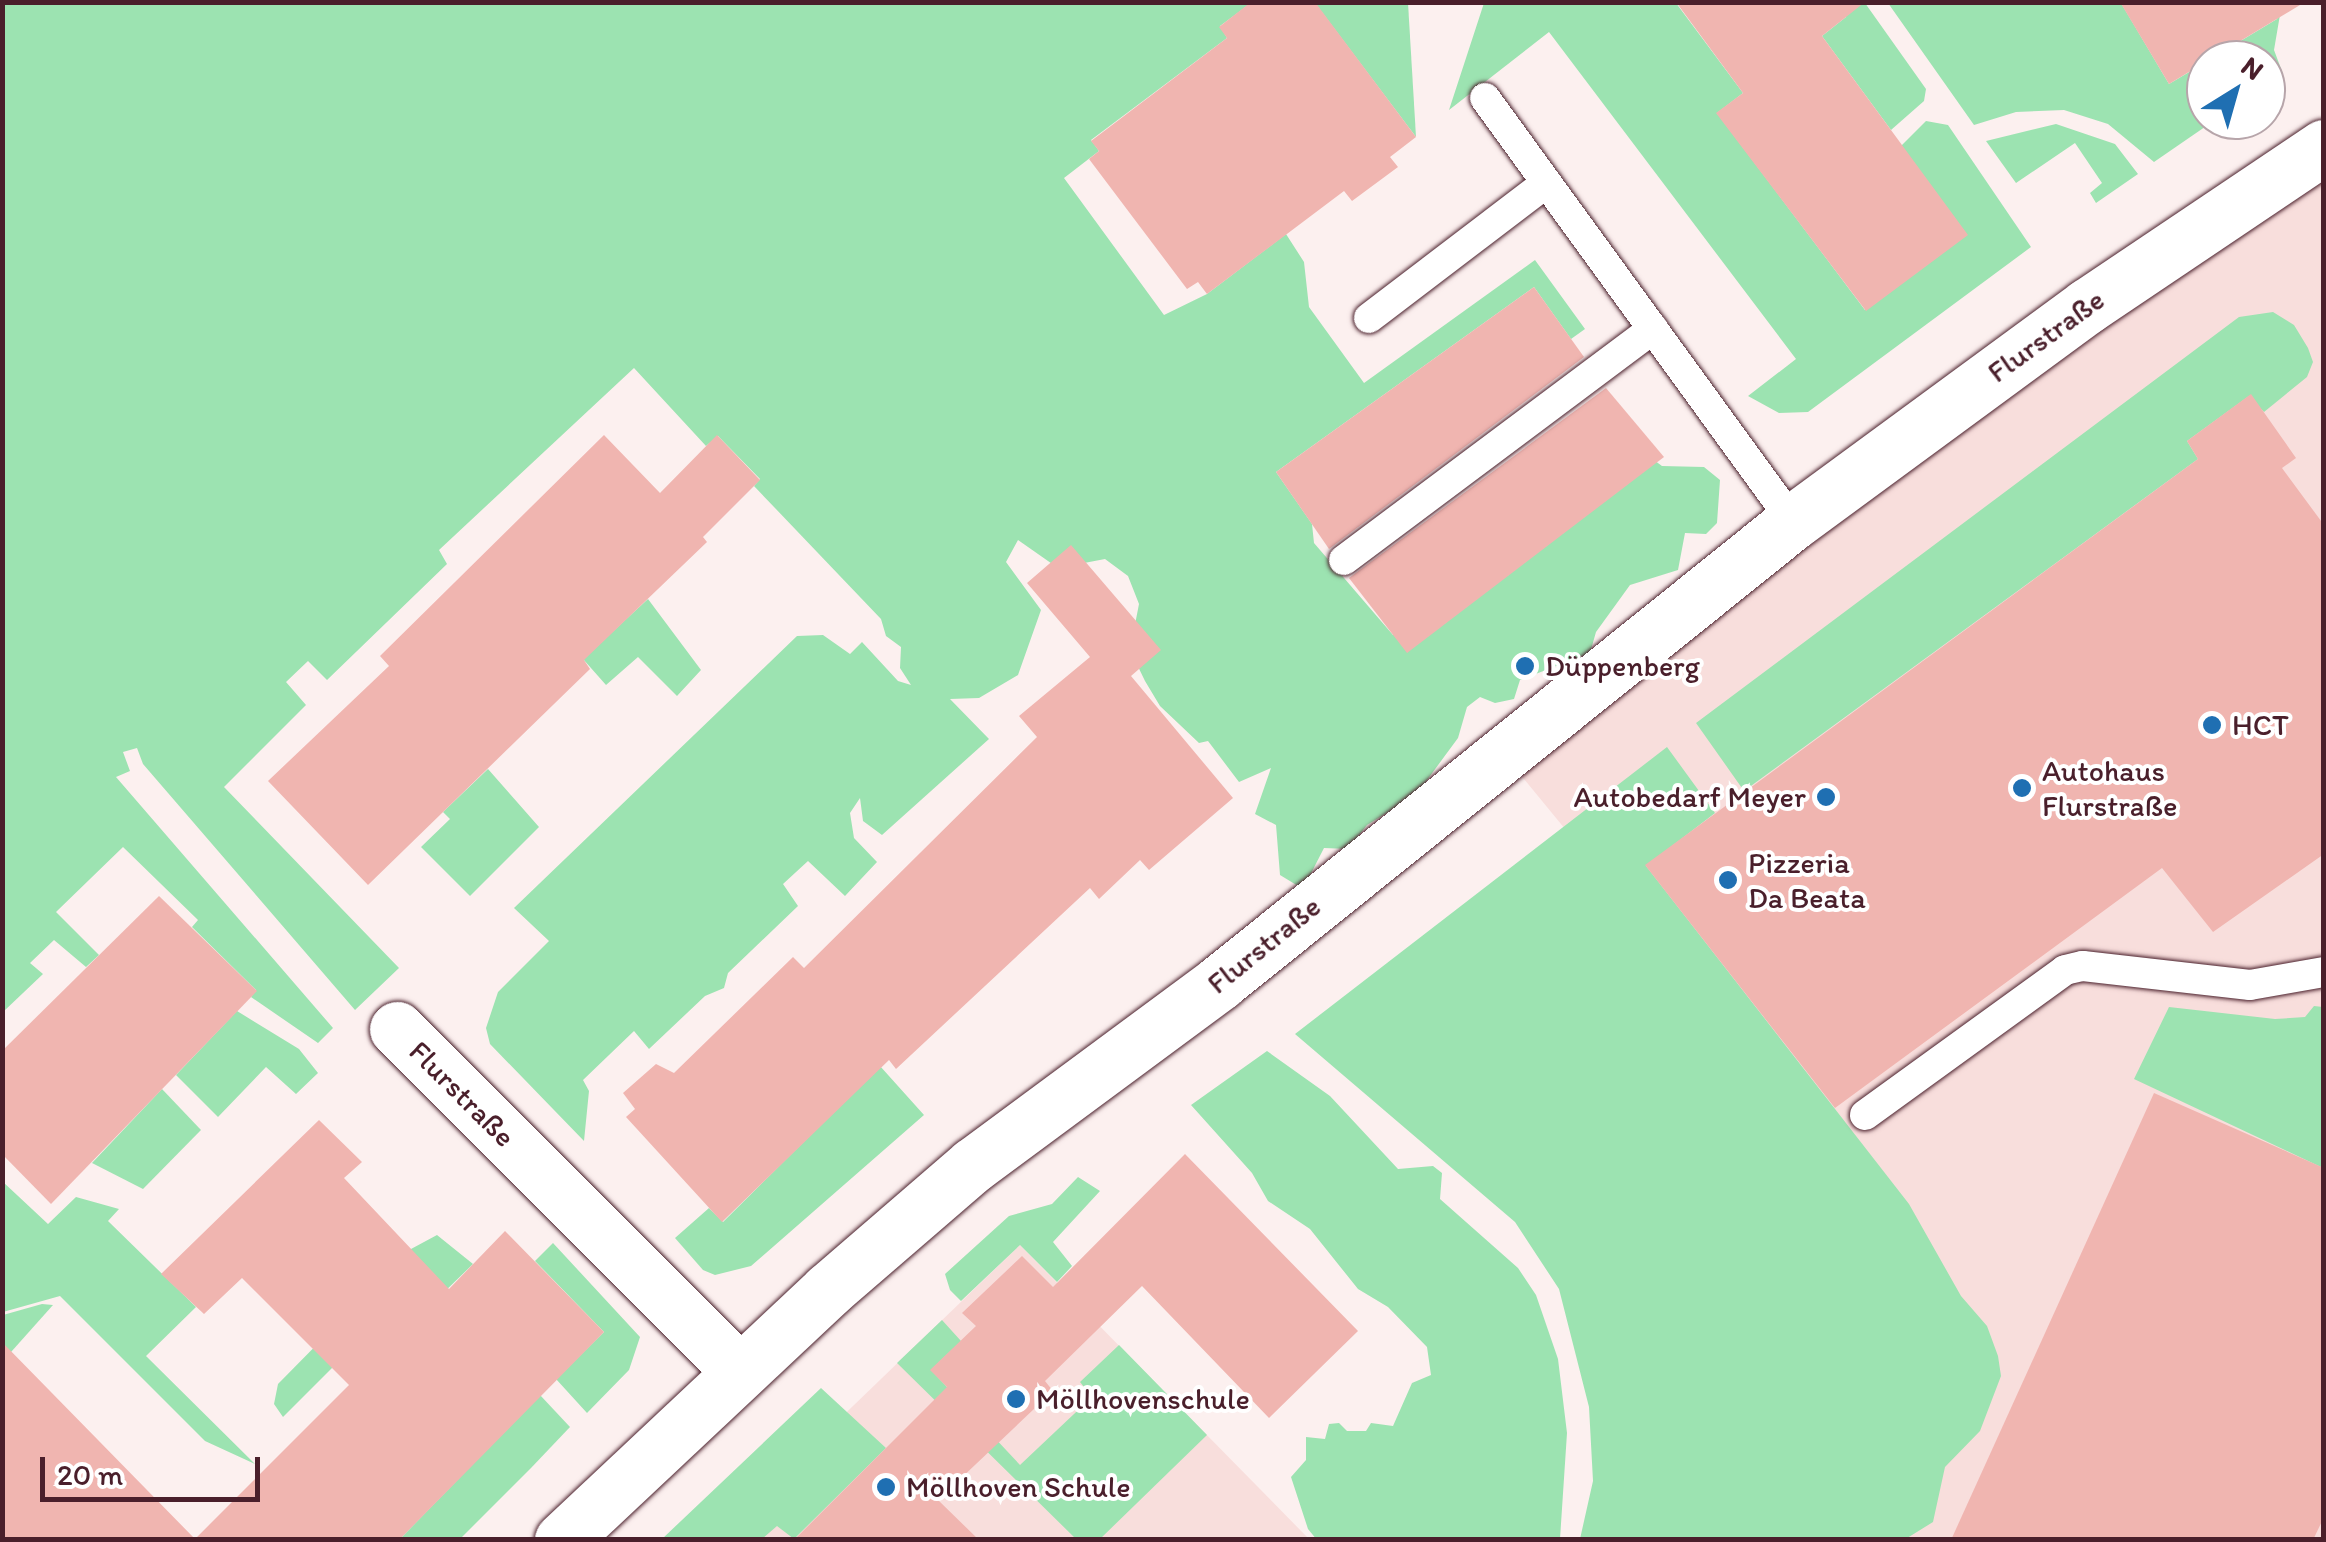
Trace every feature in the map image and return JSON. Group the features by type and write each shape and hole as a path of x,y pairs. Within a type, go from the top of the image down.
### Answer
{"street":[{"name":"Flurstraße","path":"562,1540 740,1371 973,1165 1220,982 1793,522 2087,306 2317,168"},
{"name":"Flurstraße","path":"396,1029 740,1371"}],"lane":[{"path":"1485,98 1793,522"},
{"path":"1369,318 1546,183"},
{"path":"1344,560 1653,329"},
{"path":"1865,1115 2065,970 2082,966 2250,985 2324,972"}],"shaded area":[{"path":"2323,157 2323,1539 1894,1539 1809,1126 1510,762"},
{"name":"Möllhovenschule","path":"1020,1245 1309,1539 714,1540"}],"green space":[{"path":"3,3 1251,3 1220,26 1227,38 1091,140 1099,151 1064,178 1164,315 1207,294 1286,234 1304,262 1309,307 1364,383 1535,260 1585,329 1571,339 1534,287 1276,472 1312,524 1314,543 1393,635 1643,452 1662,466 1704,467 1720,480 1717,523 1706,534 1685,533 1678,570 1630,585 1596,632 1590,653 1520,680 1514,699 1495,703 1480,697 1467,707 1458,738 1416,795 1367,825 1348,849 1324,848 1303,889 1280,875 1276,825 1255,814 1271,768 1239,782 1208,741 1199,743 1160,706 1145,681 1130,650 1139,604 1128,576 1105,559 1058,568 1018,540 1006,562 1041,610 1018,675 979,698 950,699 989,739 882,835 863,821 860,798 850,813 854,838 877,862 845,896 808,861 783,884 798,906 728,973 724,988 705,996 649,1049 634,1031 583,1080 589,1091 584,1141 490,1044 486,1028 498,992 549,941 514,908 797,636 823,635 850,654 862,642 898,681 911,685 900,668 901,647 886,636 881,619 754,486 760,479 718,436 706,446 634,368 439,550 447,564 327,680 308,661 286,682 306,705 224,787 399,968 355,1010 143,764 137,748 123,752 130,771 116,777 333,1028 318,1043 251,997 256,990 192,927 198,920 123,847 56,912 99,955 86,967 54,940 30,963 43,974 3,1012"},
{"path":"1315,3 1408,3 1416,137"},
{"path":"1484,3 1676,3 1743,93 1717,113 1865,310 1902,145 1926,121 1948,125 2031,247 1808,412 1779,413 1748,396 1796,359 1549,32 1449,110"},
{"path":"1837,3 1865,3 1926,89 1924,101 1891,130 1822,36 1846,17"},
{"path":"1888,3 2121,3 2169,84 2186,74 2186,140 2154,162 2108,124 2064,110 2016,112 1974,125"},
{"path":"2282,3 2276,40 2242,40 2277,19"},
{"path":"2056,124 2115,144 2138,174 2096,203 2090,193 2102,183 2075,143 2016,183 1986,141"},
{"path":"2273,312 2294,325 2308,348 2313,362 2307,377 2264,412 2249,396 2187,441 2198,459 1744,791 1696,723 2239,317"},
{"path":"648,599 701,670 677,696 638,657 606,685 583,659"},
{"path":"1667,747 1715,813 1646,866 1909,1204 1961,1296 1987,1326 1998,1356 2001,1376 1980,1431 1945,1467 1933,1522 1904,1540 1580,1539 1593,1481 1589,1407 1559,1289 1515,1222 1295,1034"},
{"path":"488,769 539,827 470,896 421,847 450,819 443,812"},
{"path":"2314,1006 2323,1007 2323,1168 2134,1079 2169,1007 2275,1019 2305,1017"},
{"path":"237,1011 299,1049 318,1073 296,1094 266,1067 218,1117 176,1075"},
{"path":"1267,1051 1330,1096 1398,1169 1433,1166 1442,1173 1440,1199 1518,1268 1536,1295 1558,1359 1567,1433 1560,1539 1317,1540 1308,1529 1291,1477 1306,1460 1306,1437 1325,1439 1329,1424 1339,1423 1347,1431 1366,1431 1371,1423 1393,1426 1412,1383 1431,1375 1427,1347 1388,1307 1358,1289 1310,1229 1268,1201 1252,1173 1191,1105"},
{"path":"880,1066 924,1115 751,1266 715,1275 703,1270 675,1238 709,1208 723,1222"},
{"path":"162,1089 201,1130 143,1189 92,1163"},
{"path":"1078,1177 1100,1191 1053,1242 1072,1266 1057,1282 1020,1245 961,1301 950,1290 945,1274 1009,1216 1052,1204"},
{"path":"2,1181 48,1224 76,1197 119,1209 108,1221 196,1307 146,1356 255,1464 205,1441 60,1296 3,1312"},
{"path":"437,1235 473,1264 399,1336 382,1318 283,1417 274,1404 278,1384 411,1249"},
{"path":"553,1243 640,1337 629,1370 587,1413 556,1379 604,1332 535,1261"},
{"path":"42,1304 53,1305 3,1361 3,1315"},
{"path":"942,1320 961,1341 931,1370 1020,1465 1092,1397 1080,1382 1119,1345 1207,1435 1100,1539 1076,1539 897,1363"},
{"path":"821,1388 886,1448 794,1539 777,1526 762,1539 662,1539"},
{"path":"540,1395 570,1427 531,1468 460,1539 399,1540"}],"building":[{"path":"1251,2 1315,2 1416,137 1390,157 1398,167 1352,201 1344,191 1207,294 1198,282 1187,289 1089,159 1099,151 1091,141 1227,38 1219,27"},
{"path":"1676,2 1865,2 1822,36 1968,235 1866,311 1716,113 1743,93"},
{"path":"2120,2 2305,2 2242,40 2186,40 2186,74 2169,84"},
{"path":"1534,287 1584,357 1329,549 1276,472"},
{"path":"1606,388 1664,457 1407,653 1349,578"},
{"path":"2251,394 2296,458 2282,468 2324,525 2324,854 2213,932 2162,868 1835,1108 1645,865 2198,459 2187,441"},
{"path":"604,435 660,493 717,435 760,480 703,537 707,542 584,660 590,669 368,885 268,781 389,666 380,656"},
{"path":"1071,545 1161,650 1131,676 1233,798 1149,870 1140,860 1099,899 1090,888 896,1069 889,1060 722,1222 626,1117 635,1109 623,1093 656,1064 674,1073 793,957 804,968 1037,737 1019,716 1090,657 1027,583"},
{"path":"159,896 257,991 51,1204 2,1154 2,1051"},
{"path":"2154,1093 2324,1168 2324,1517 2313,1540 1951,1540"},
{"path":"319,1120 362,1162 344,1178 449,1289 505,1231 604,1332 399,1540 2,1540 2,1342 195,1539 349,1385 242,1278 204,1314 161,1274"},
{"path":"1185,1154 1358,1331 1269,1418 1142,1286 1045,1381 1053,1391 938,1500 979,1540 794,1540 947,1387 930,1370 976,1326 962,1313 1022,1256 1053,1287"}],"place":[{"name":"Düppenberg","path":"1525,666"},
{"name":"HCT","path":"2212,725"},
{"name":"Autohaus Flurstraße","path":"2022,788"},
{"name":"Autobedarf Meyer","path":"1826,797"},
{"name":"Pizzeria Da Beata","path":"1728,880"},
{"name":"Möllhovenschule","path":"1016,1399"},
{"name":"Möllhoven Schule","path":"886,1487"}]}
